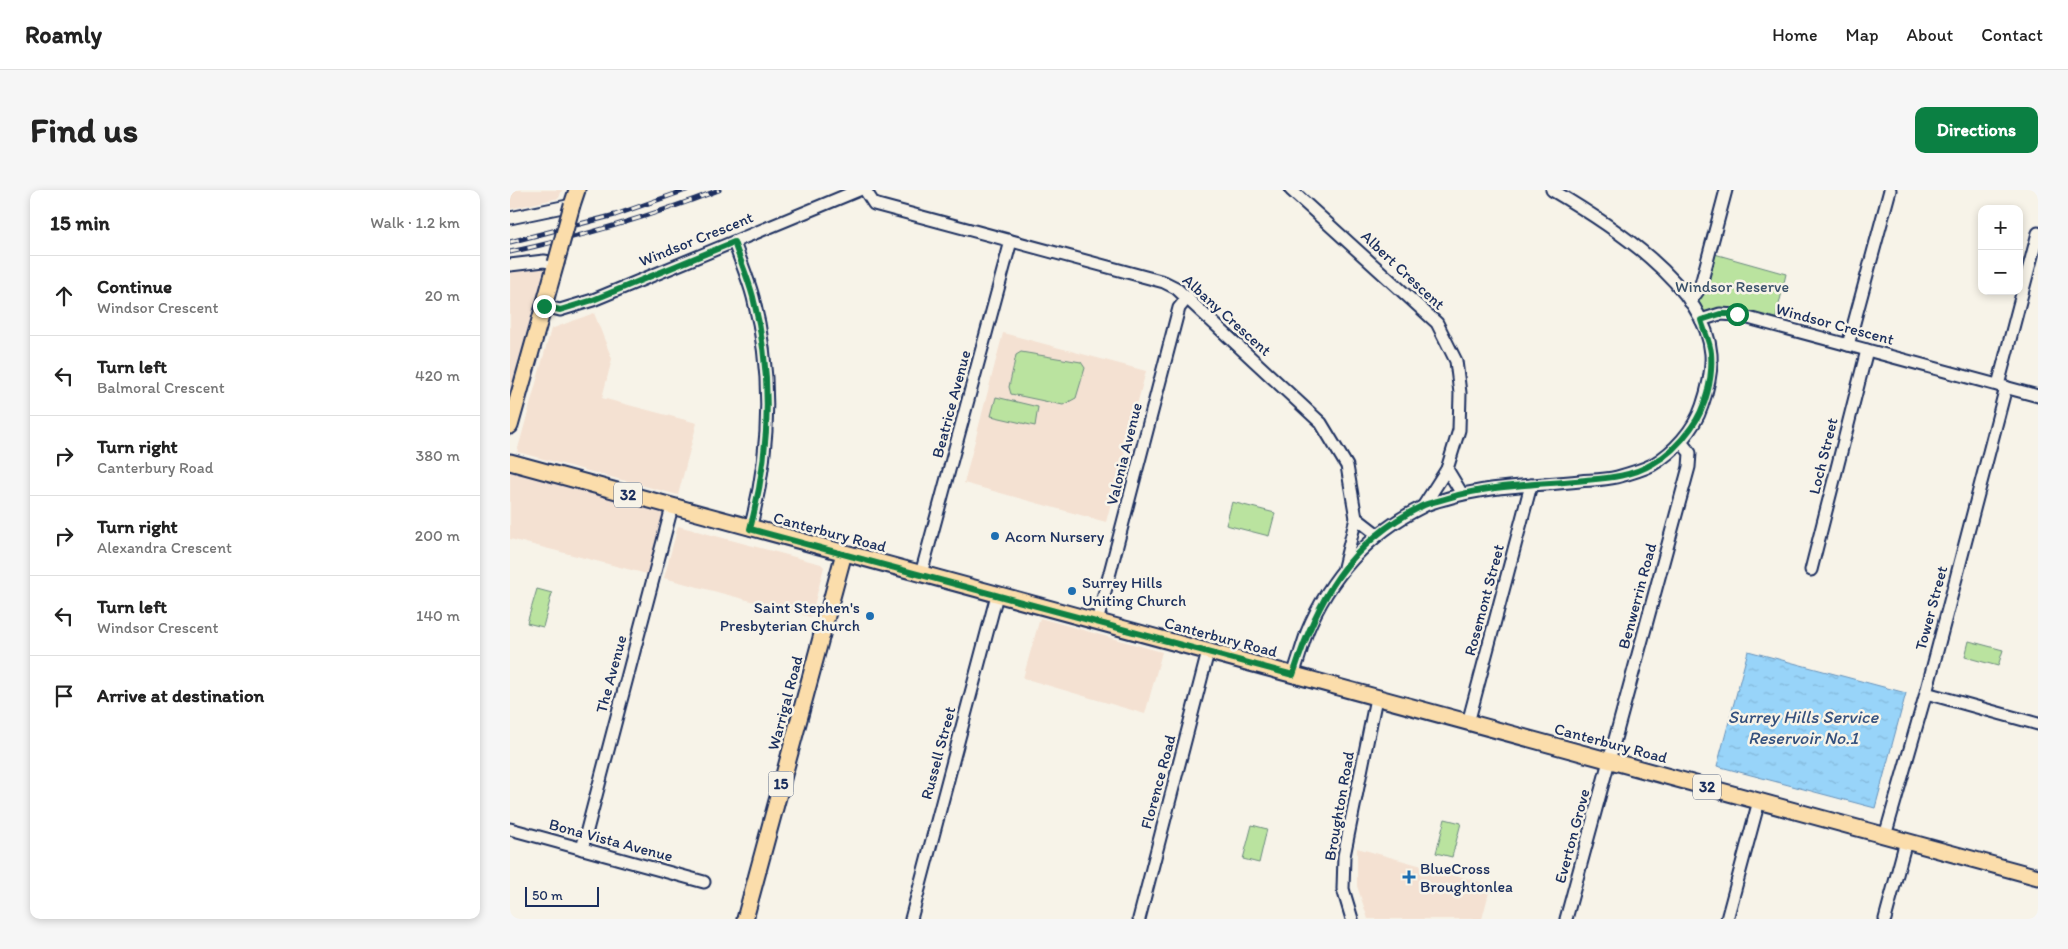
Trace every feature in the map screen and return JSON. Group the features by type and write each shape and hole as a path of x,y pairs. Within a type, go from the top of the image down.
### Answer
{"main road":[{"path":"510,426 577,190"},
{"name":"Canterbury Road","path":"510,462 750,529 2038,877"},
{"name":"Warrigal Road","path":"745,919 844,554"}],"street":[{"name":"Windsor Crescent","path":"544,306 560,310 593,300 859,190"},
{"name":"Albany Crescent","path":"866,190 874,204 1164,282 1188,297 1321,423 1347,466 1356,518 1344,568"},
{"name":"Albert Crescent","path":"1291,190 1437,323 1456,361 1460,393 1459,430 1447,470 1424,505"},
{"path":"1293,675 1307,631 1327,593 1344,568 1378,534 1424,505 1496,487 1614,478 1652,465 1681,442 1698,420 1710,384 1711,352 1701,320 1690,302 1676,284 1645,254 1599,218 1552,190"},
{"path":"1690,302 1700,288 1726,190"},
{"path":"1848,345 1890,190"},
{"path":"510,218 572,205"},
{"name":"Tower Street","path":"1885,836 1926,693 2038,233"},
{"name":"Beatrice Avenue","path":"921,574 1011,241"},
{"path":"734,242 752,296 762,344 766,395 764,465 750,529"},
{"path":"510,265 544,260 556,263"},
{"name":"Valonia Avenue","path":"1097,622 1179,308 1188,297"},
{"name":"Windsor Crescent","path":"1701,320 1720,314 1737,314 2038,396"},
{"name":"Loch Street","path":"1811,570 1867,350"},
{"name":"Benwerrin Road","path":"1609,761 1690,467 1690,453 1681,442"},
{"path":"1447,470 1462,494"},
{"name":"Rosemont Street","path":"1468,723 1531,485"},
{"name":"The Avenue","path":"582,849 672,507"},
{"path":"1356,518 1378,534"},
{"name":"Russell Street","path":"911,919 997,595"},
{"name":"Florence Road","path":"1139,919 1208,652"},
{"path":"1926,693 2038,724"},
{"name":"Broughton Road","path":"1352,919 1343,889 1344,856 1376,698"},
{"name":"Everton Grove","path":"1566,919 1609,761"},
{"path":"1727,919 1759,801"},
{"name":"Bona Vista Avenue","path":"510,829 704,882"},
{"path":"1885,919 1906,841"}],"shaded area":[{"path":"510,190 562,190 559,198 510,209"},
{"path":"556,263 510,424 510,265"},
{"path":"594,313 612,359 602,398 697,423 678,495 517,452 551,329"},
{"path":"1003,333 1146,371 1106,522 964,483"},
{"path":"510,462 665,505 647,574 510,539"},
{"path":"678,526 821,564 824,567 811,617 664,578"},
{"path":"1040,618 1162,652 1145,714 1023,678"},
{"name":"BlueCross Broughtonlea","path":"1357,848 1491,885 1482,919 1368,919 1357,886"}],"green space":[{"name":"Windsor Reserve","path":"1711,253 1786,274 1775,322 1702,318 1693,302"},
{"path":"1021,352 1081,362 1085,368 1076,398 1063,405 1011,394 1009,387 1016,355"},
{"path":"996,397 1038,407 1035,426 991,416"},
{"path":"1232,502 1275,513 1269,536 1226,525"},
{"path":"537,589 552,593 543,627 527,623"},
{"path":"1969,641 2003,650 1998,666 1965,657"},
{"path":"1445,819 1461,823 1452,857 1436,853"},
{"path":"1252,825 1267,829 1259,863 1243,859"}],"water":[{"name":"Surrey Hills Service Reservoir No.1","path":"1748,651 1906,693 1875,808 1717,766"}],"railway":[{"path":"510,242 615,215 686,190"},
{"path":"510,252 616,225 668,209 719,190"}],"place":[{"name":"Acorn Nursery","path":"995,536"},
{"name":"Surrey Hills Uniting Church","path":"1072,591"},
{"name":"Saint Stephen's Presbyterian Church","path":"870,616"},
{"name":"BlueCross Broughtonlea","path":"1409,877"}],"route":[{"path":"544,306 560,310 593,300 734,242 752,296 762,344 766,395 764,465 750,529 1293,675 1307,631 1327,593 1344,568 1378,534 1401,518 1424,505 1496,487 1614,478 1652,465 1681,442 1698,420 1710,384 1711,352 1701,320 1720,314 1737,314"}]}
